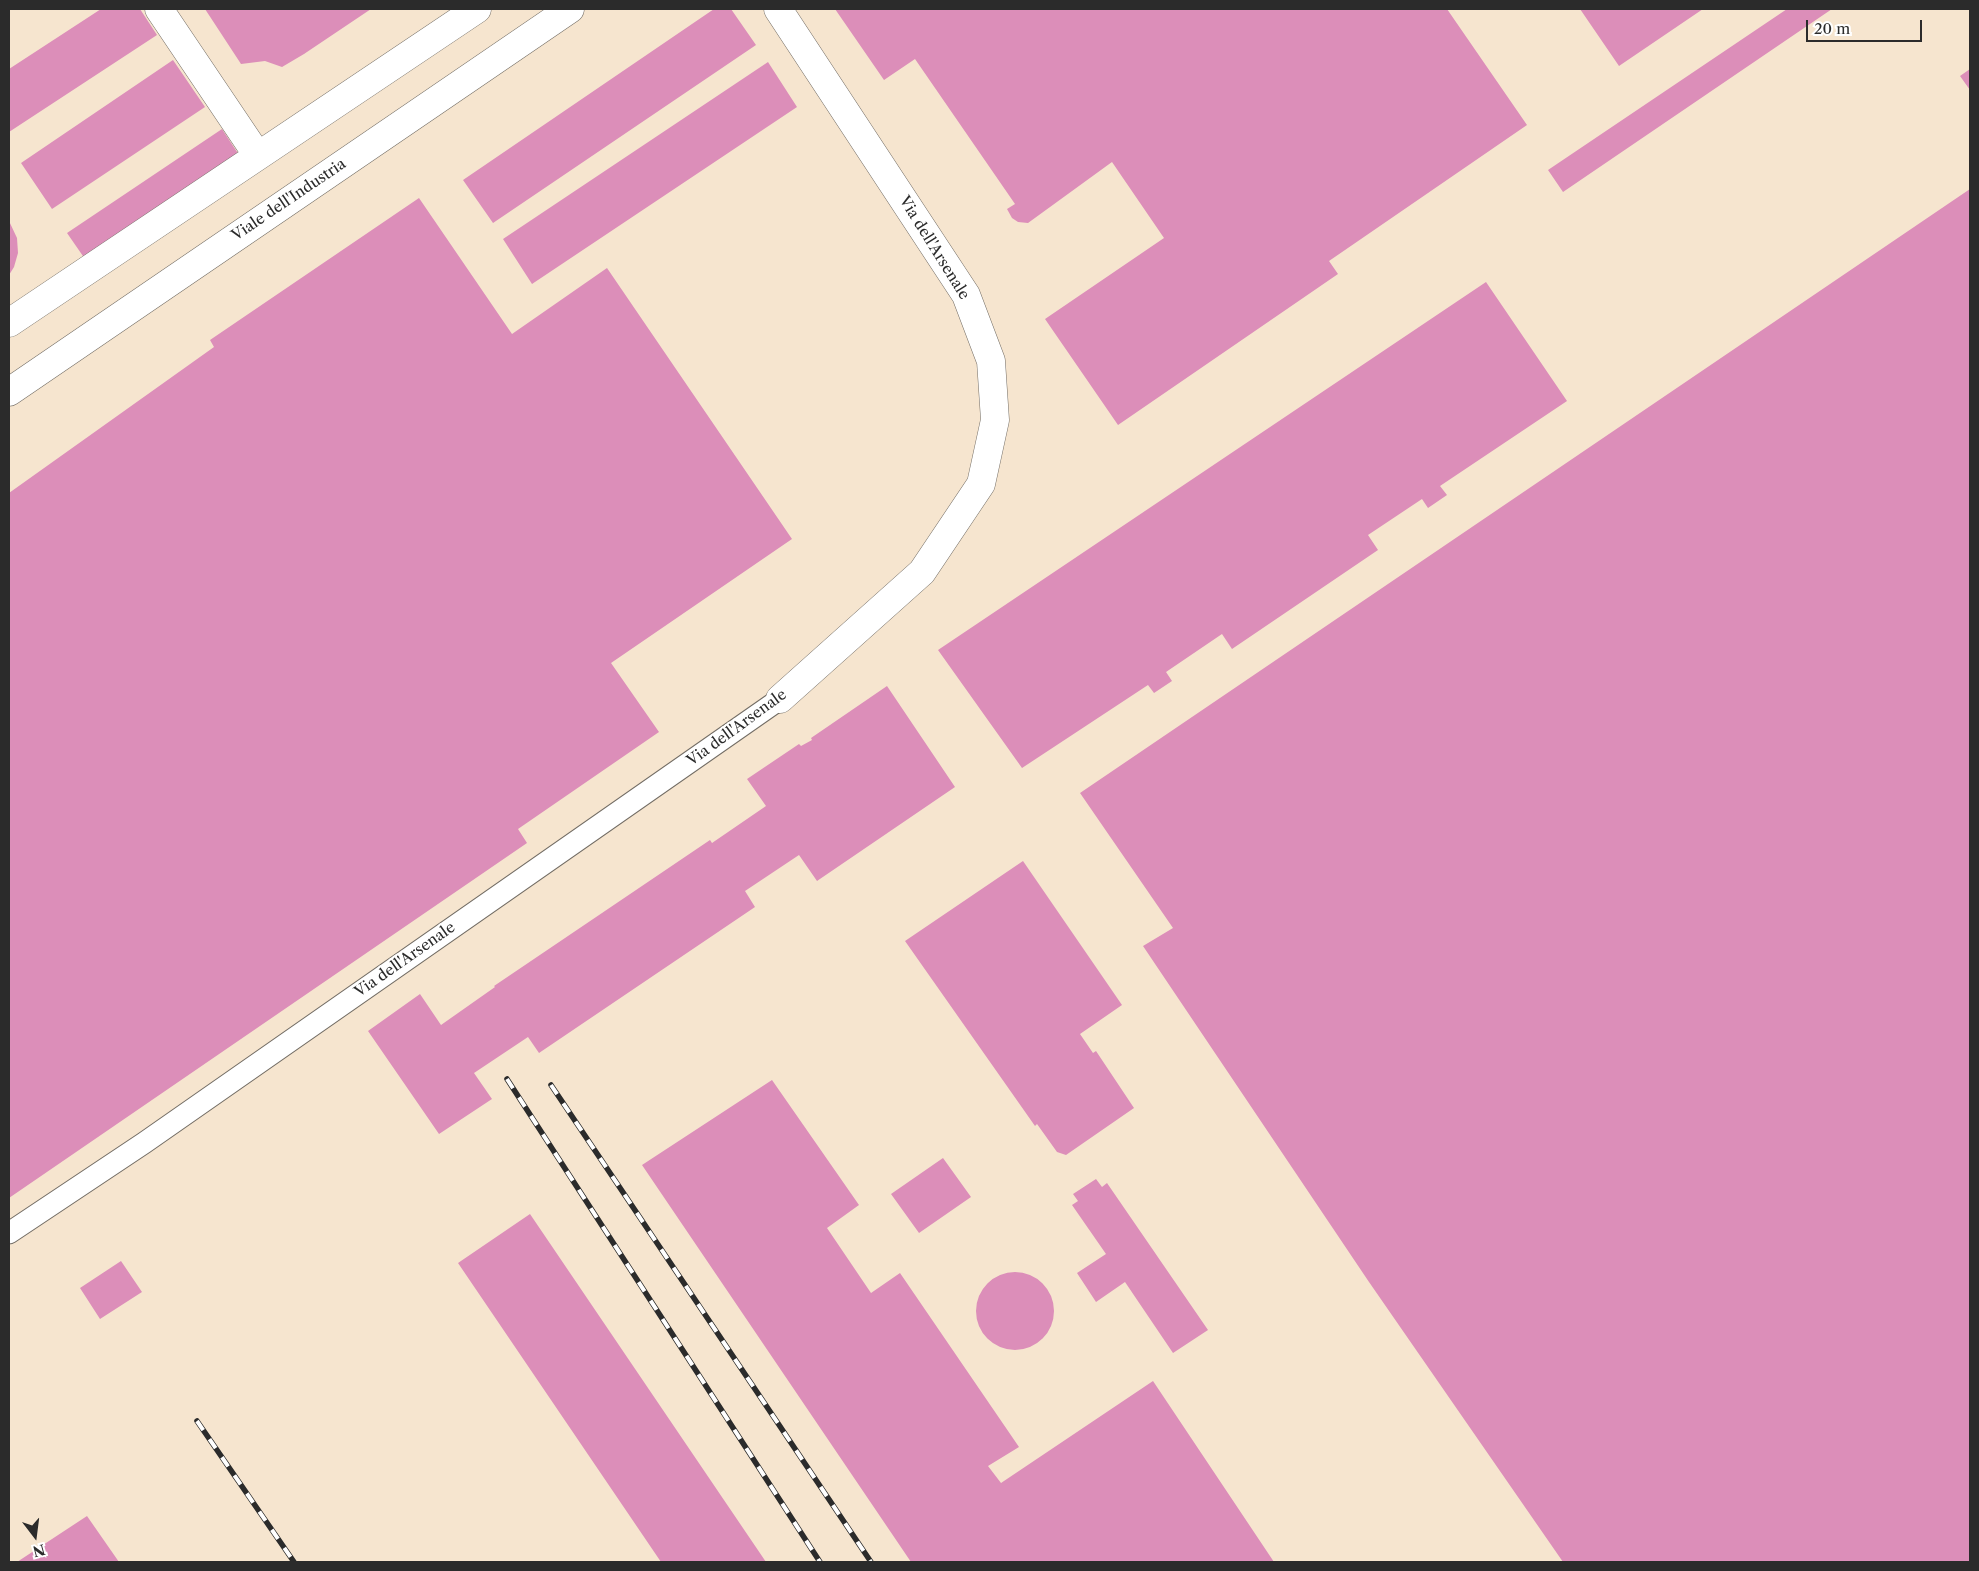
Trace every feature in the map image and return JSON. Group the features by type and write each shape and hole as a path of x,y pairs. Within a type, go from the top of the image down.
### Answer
{"street":[{"path":"159,9 258,156"},
{"path":"9,323 477,9"},
{"name":"Viale dell'Industria","path":"9,392 570,9"},
{"name":"Via dell'Arsenale","path":"778,9 966,296 991,361 995,420 981,484 922,572 780,699"}],"lane":[{"name":"Via dell'Arsenale","path":"9,1233 144,1143 780,699"}],"building":[{"path":"101,9 140,9 157,35 9,132 9,69"},
{"path":"205,9 371,9 282,67 265,61 241,64"},
{"path":"714,9 731,9 756,45 493,223 463,180"},
{"path":"835,9 1447,9 1527,125 1329,261 1338,274 1118,425 1045,319 1164,238 1112,162 1028,223 1018,222 1012,218 1007,209 1015,204 915,59 884,80"},
{"path":"1580,9 1703,9 1619,66"},
{"path":"1787,9 1832,9 1563,192 1548,170"},
{"path":"173,60 205,107 52,209 21,163"},
{"path":"768,62 797,107 532,284 503,239"},
{"path":"1970,69 1970,90 1960,76"},
{"path":"222,129 239,155 85,259 67,233"},
{"path":"1970,189 1970,1562 1563,1562 1369,1282 1143,946 1173,928 1080,793"},
{"path":"419,198 512,334 607,268 792,539 611,663 659,732 518,829 527,843 9,1198 9,493 214,347 210,340"},
{"path":"9,221 17,238 18,253 14,267 9,275"},
{"path":"1486,282 1567,401 1440,486 1447,495 1428,508 1422,499 1368,535 1378,550 1232,649 1222,634 1166,672 1172,681 1154,693 1148,685 1022,768 938,650"},
{"path":"887,686 955,787 817,881 799,855 745,891 755,907 539,1053 528,1037 474,1073 492,1099 439,1134 368,1031 420,994 441,1025 494,986 710,840 712,843 766,806 747,779 799,744 801,746 812,740 811,738"},
{"path":"1023,861 1122,1005 1080,1034 1093,1053 1096,1051 1134,1108 1066,1155 1057,1152 1037,1124 1035,1126 905,941"},
{"path":"772,1080 859,1205 827,1228 871,1293 900,1273 1019,1447 988,1466 1001,1483 1153,1381 1274,1562 911,1562 642,1165"},
{"path":"943,1158 971,1197 919,1233 891,1194"},
{"path":"1096,1179 1102,1187 1107,1183 1208,1330 1173,1353 1125,1282 1096,1302 1077,1273 1106,1254 1072,1205 1078,1201 1073,1194"},
{"path":"530,1214 766,1562 661,1562 458,1263"},
{"path":"121,1261 142,1292 100,1319 80,1288"},
{"path":"1015,1272 1030,1275 1047,1289 1051,1296 1054,1311 1051,1326 1037,1343 1030,1347 1015,1350 1000,1347 983,1333 979,1326 976,1311 979,1296 993,1279 1000,1275"},
{"path":"87,1516 119,1562 17,1562"}],"railway":[{"path":"507,1079 820,1562"},
{"path":"551,1085 871,1562"},
{"path":"197,1421 294,1562"}]}
